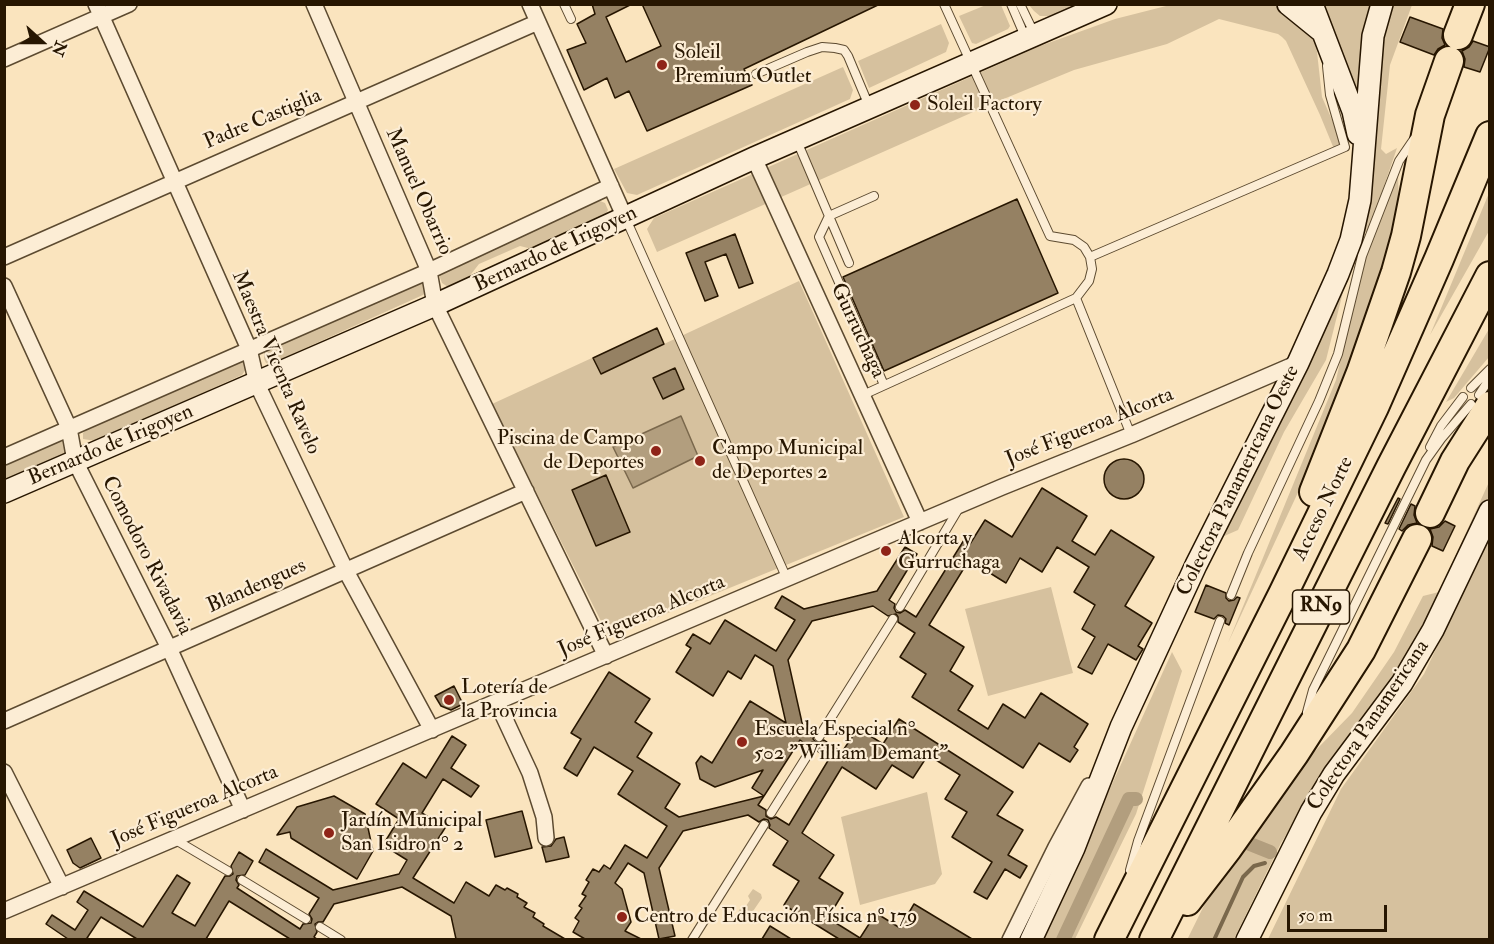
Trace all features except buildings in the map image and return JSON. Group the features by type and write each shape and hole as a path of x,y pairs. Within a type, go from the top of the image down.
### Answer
{"highway":[{"path":"1283,594 1308,507 1361,373 1396,272 1406,237 1430,115 1470,4"},
{"name":"Acceso Norte","path":"1111,936 1374,407 1490,136"},
{"name":"Acceso Norte","path":"1155,939 1391,467 1490,276"},
{"path":"1430,513 1455,461 1477,398"},
{"path":"1155,939 1205,878 1294,754 1361,650 1417,539"}],"street":[{"path":"4,59 99,10 129,4"},
{"name":"Manuel Obarrio","path":"314,4 429,270 435,305 606,656"},
{"path":"530,4 626,218"},
{"path":"1288,4 1323,32"},
{"path":"1312,4 1353,111 1362,151"},
{"name":"Colectora Panamericana Oeste","path":"1031,939 1074,848 1114,741 1196,565 1298,363 1351,240 1359,200 1373,36 1382,4"},
{"name":"Bernardo de Irigoyen","path":"4,492 257,384 754,158 1106,5"},
{"name":"Maestra Vicenta Ravelo","path":"99,10 249,349 257,384 346,571 432,730"},
{"name":"Padre Castiglia","path":"4,257 538,22"},
{"name":"Gurruchaga","path":"754,158 920,522"},
{"name":"Bernardo de Irigoyen","path":"4,457 429,270 610,186"},
{"name":"Comodoro Rivadavia","path":"4,286 69,428 75,461 169,648 243,810"},
{"name":"José Figueroa Alcorta","path":"4,911 1298,363"},
{"name":"Blandengues","path":"4,721 526,491"},
{"name":"Colectora Panamericana","path":"1247,939 1311,812 1334,774 1402,683 1433,630 1490,512"},
{"path":"497,702 530,773 544,817 546,838"},
{"path":"1010,939 1114,741"},
{"path":"4,772 62,887"}],"lane":[{"path":"564,4 571,20"},
{"path":"863,394 1076,298 1089,281 1092,269 1090,256 1084,247 1074,240 1050,236 944,4"},
{"path":"1011,4 1031,37"},
{"path":"1020,4 1031,37"},
{"path":"1090,256 1345,147 1330,95 1323,32"},
{"path":"756,74 822,47 835,48 844,51 848,56 870,108"},
{"path":"1231,595 1338,354 1362,256 1399,161 1430,115"},
{"path":"796,140 849,263"},
{"path":"874,196 829,216 819,237 884,385"},
{"path":"626,218 787,579"},
{"path":"1076,298 1131,435"},
{"path":"1477,398 1490,369"},
{"path":"1426,460 1456,419 1477,398 1490,378"},
{"path":"1294,754 1313,690 1441,426 1463,397"},
{"path":"900,607 961,505"},
{"path":"819,737 893,619"},
{"path":"1129,875 1138,841 1220,621"},
{"path":"771,813 812,748"},
{"path":"692,939 764,825"},
{"path":"174,839 228,871"},
{"path":"242,880 306,919"},
{"path":"1111,936 1126,886"},
{"path":"320,927 341,939"}],"shaded area":[{"path":"1370,4 1361,43 1360,98 1322,5"},
{"path":"986,5 1001,5 1010,26 976,44 972,43 959,16"},
{"path":"1029,5 1078,5 1050,16 1040,16"},
{"path":"1170,5 1274,5 1292,17 1308,30 1316,43 1322,97 1343,145 1334,149 1286,41 1278,34 1219,19 1167,44 1074,70 989,105 657,252 647,229 654,218 1040,46 1115,19"},
{"path":"1389,5 1412,5 1390,65 1381,149 1386,154 1397,148 1369,230 1360,236 1375,81"},
{"path":"941,24 949,43 946,52 869,88 858,61"},
{"path":"843,67 853,90 850,99 637,195 627,193 614,169"},
{"path":"1398,170 1399,217 1347,387 1228,643 1336,380 1363,261"},
{"path":"1489,193 1489,231 1430,335"},
{"path":"600,201 605,203 608,210 605,216 532,249 520,246 479,264 468,278 448,287 442,283 439,275 443,268"},
{"path":"1348,272 1326,360 1284,432 1238,530 1222,537"},
{"name":"Campo Municipal de Deportes 2","path":"799,281 904,517 609,637 492,404 657,328 664,344"},
{"path":"424,282 427,288 425,294 270,364 264,359 264,350"},
{"path":"1489,329 1489,357 1454,398 1446,402"},
{"path":"236,360 243,362 246,369 242,375 96,441 83,439 83,433 88,428"},
{"name":"Piscina de Campo de Deportes","path":"681,416 698,456 633,488 613,447"},
{"path":"57,442 68,445 64,455 5,481 4,465"},
{"path":"1489,482 1489,496 1422,635 1322,776 1281,843 1234,939 1187,940 1221,871 1278,789 1352,713 1394,652 1423,596 1439,592"},
{"path":"1489,538 1489,939 1268,939 1341,789 1424,674"},
{"path":"1051,587 1073,673 988,696 965,609"},
{"path":"1172,652 1182,671 1136,814 1075,939 1039,940 1088,837"},
{"path":"927,792 942,874 935,884 860,905 841,817"},
{"path":"753,889 761,894 762,898 749,917 744,919 737,914 741,907 746,906 750,900 748,896"}],"waterway":[{"path":"1063,940 1129,799 1136,799"},
{"path":"1250,844 1270,852"},
{"path":"1214,940 1243,877 1254,866 1265,863"}],"place":[{"name":"Soleil Premium Outlet","path":"662,65"},
{"name":"Soleil Factory","path":"915,105"},
{"name":"Piscina de Campo de Deportes","path":"656,451"},
{"name":"Campo Municipal de Deportes 2","path":"700,461"},
{"name":"Alcorta y Gurruchaga","path":"886,551"},
{"name":"Lotería de la Provincia","path":"449,700"},
{"name":"Escuela Especial n° 502 \"William Demant\"","path":"742,742"},
{"name":"Jardín Municipal San Isidro n° 2","path":"329,833"},
{"name":"Centro de Educación Física nº 179","path":"622,917"}]}
